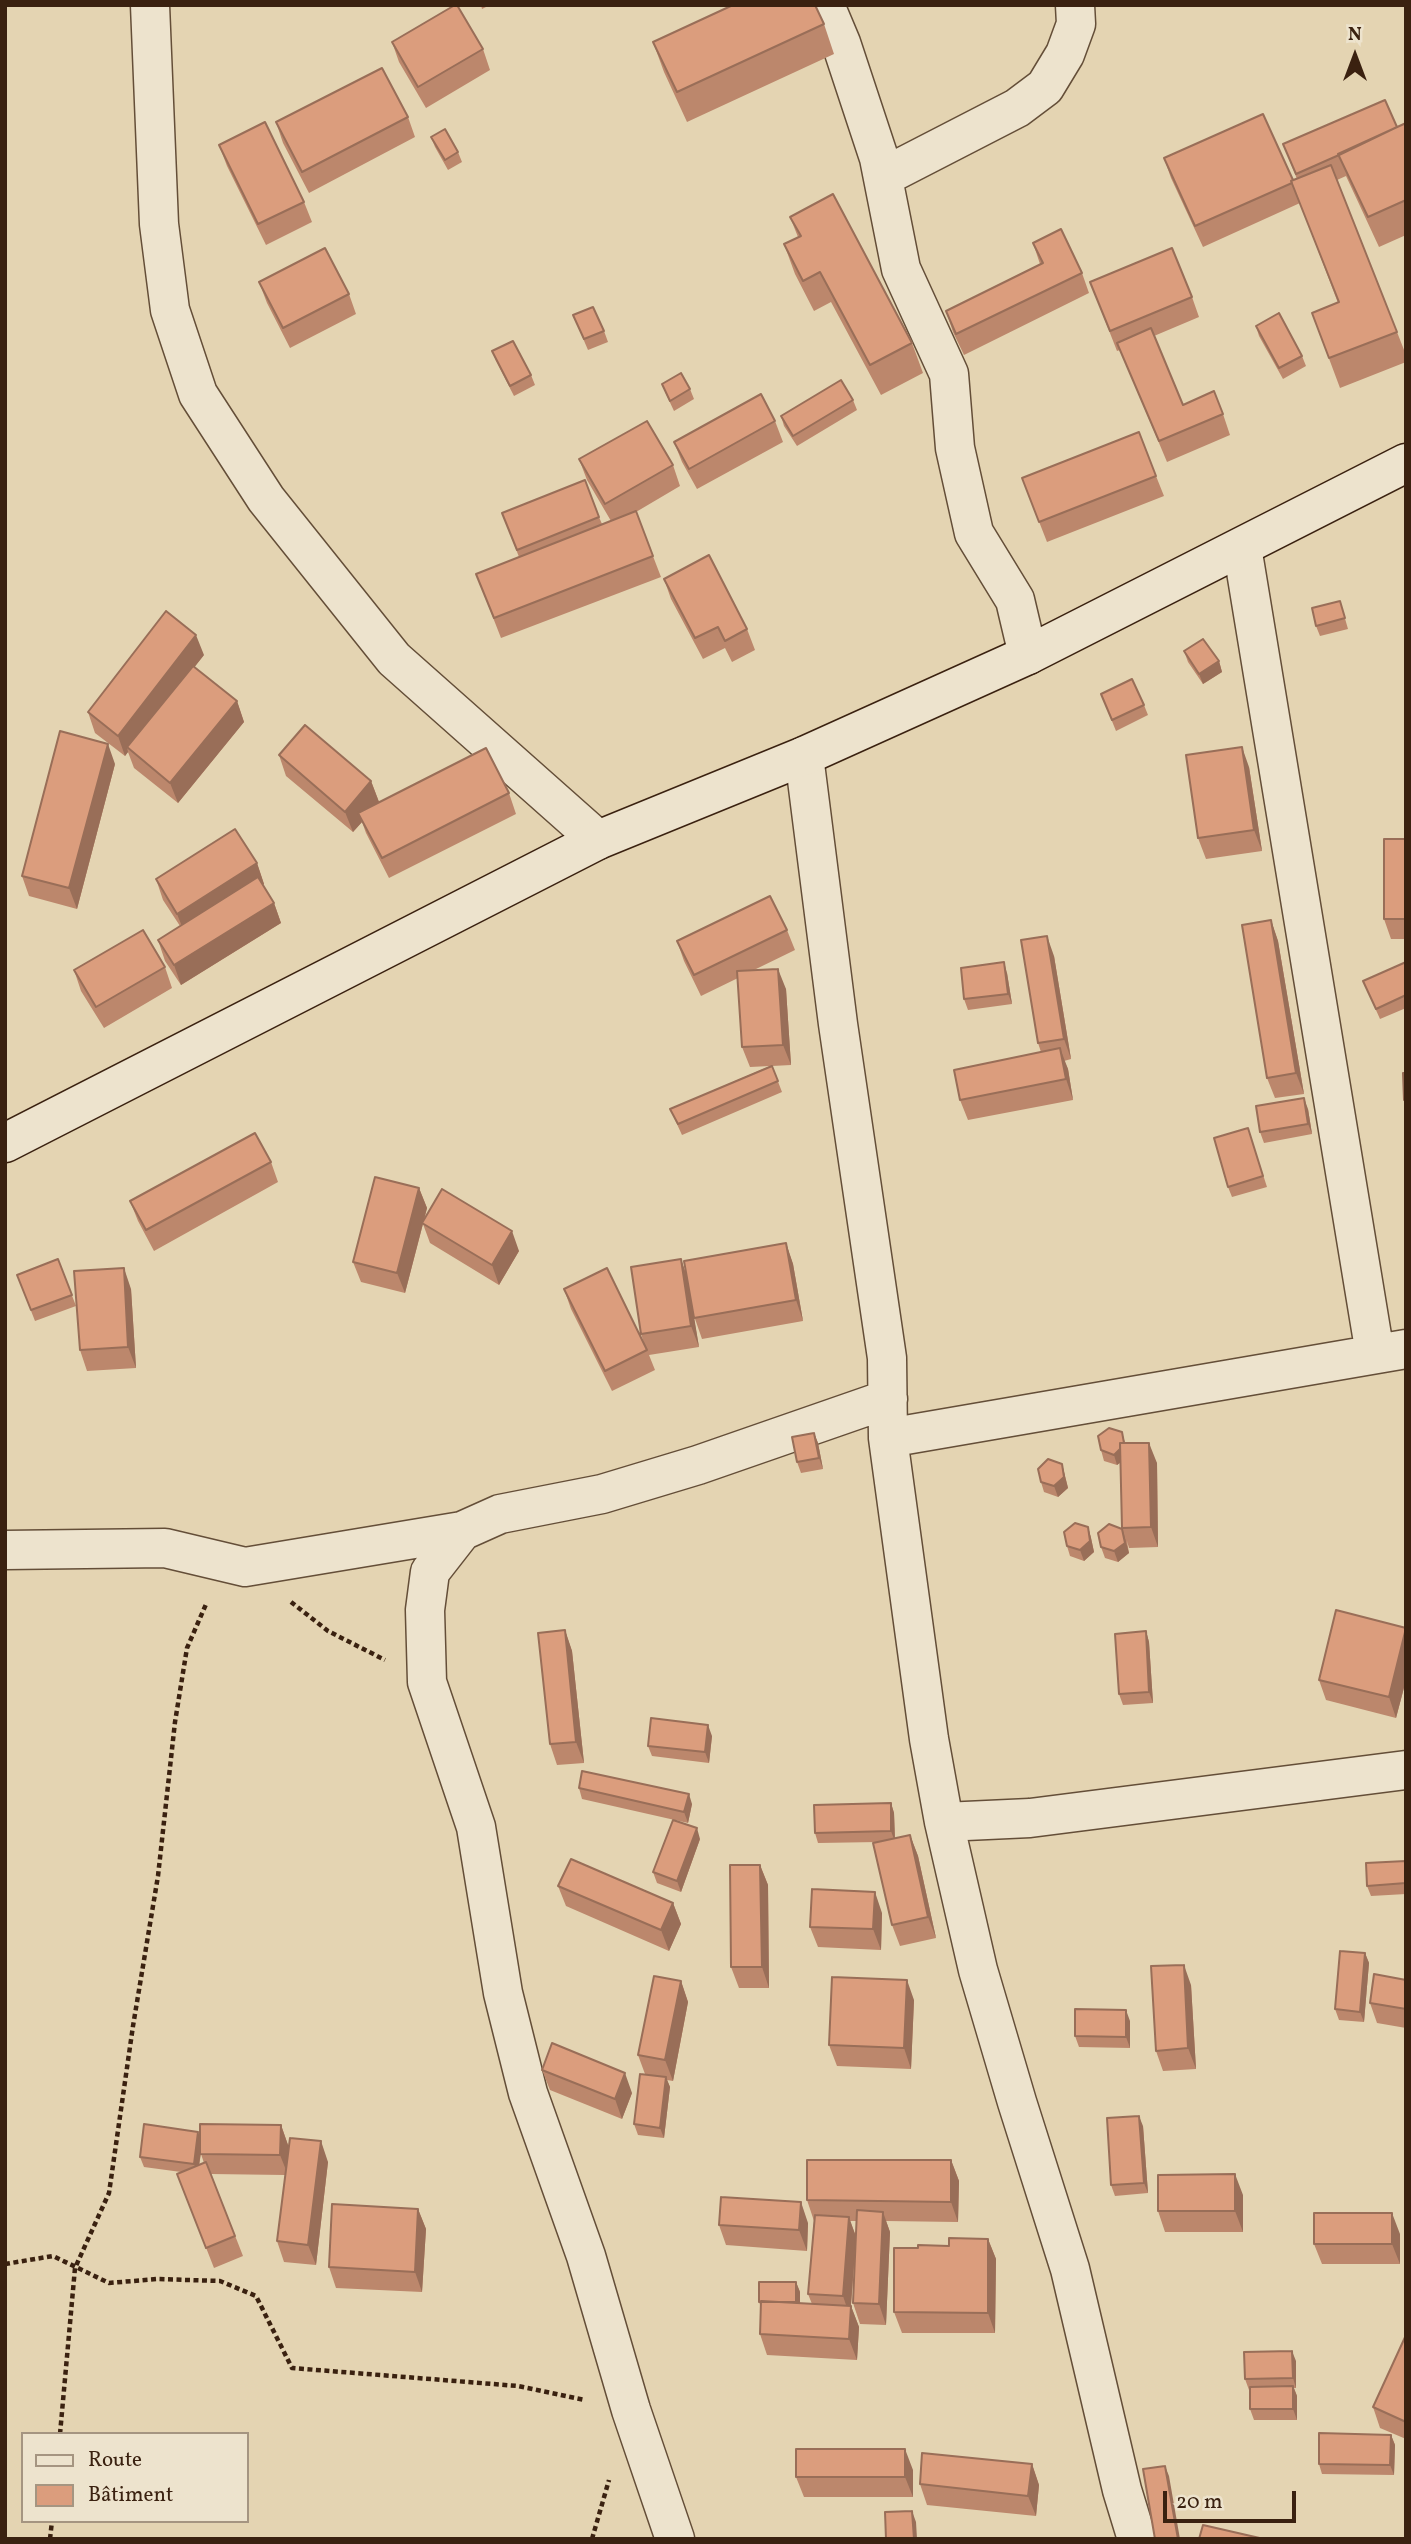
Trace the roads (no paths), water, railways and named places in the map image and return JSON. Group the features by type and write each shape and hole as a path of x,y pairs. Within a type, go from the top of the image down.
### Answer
{"street":[{"path":"150,5 159,224 170,310 198,394 266,499 394,659 598,840"},
{"path":"825,5 841,43 883,177 901,269 950,374 955,449 974,533 1015,600 1028,655"},
{"path":"883,177 1017,108 1045,87 1065,54 1076,24 1075,5"},
{"path":"5,1143 598,840 804,756 1028,655 1406,463"},
{"path":"888,1438 1390,1351 1242,547"},
{"path":"804,756 838,1024 887,1358 888,1438 929,1738 944,1822 978,1970 1070,2269 1122,2490 1138,2539"},
{"path":"5,1550 164,1548 245,1567 462,1531 500,1514 602,1494 698,1465 888,1399"},
{"path":"462,1531 430,1572 425,1610 427,1682 476,1827 503,1993 528,2093 586,2256 631,2410 675,2539"},
{"path":"944,1822 1055,1815 1406,1770"}]}
